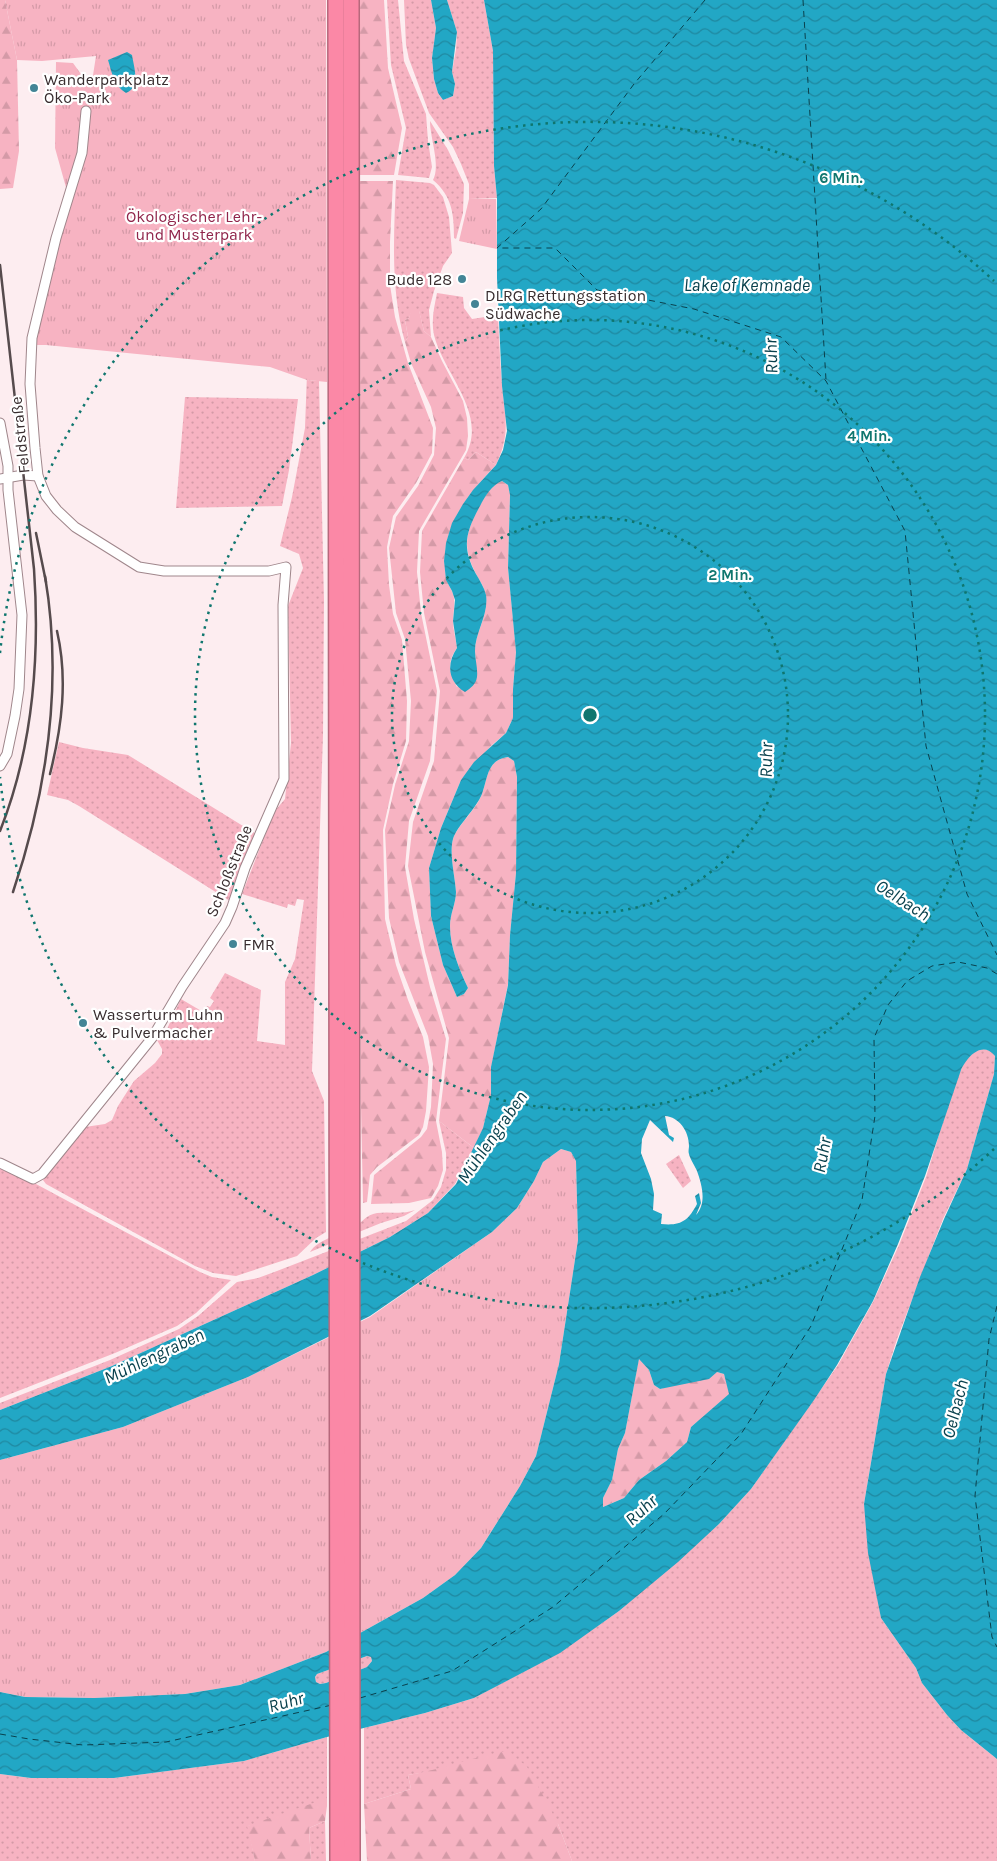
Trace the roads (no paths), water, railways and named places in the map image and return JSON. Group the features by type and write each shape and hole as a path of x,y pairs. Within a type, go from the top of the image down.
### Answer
{"highway":[{"path":"336,0 345,1158"},
{"path":"338,1861 344,1799 351,0"},
{"path":"344,1799 352,1861"}],"street":[{"name":"Feldstraße","path":"86,111 82,153 56,238 33,327 30,384 38,476 46,496 57,510 75,527 139,567 164,571 269,571 286,567"},
{"path":"0,424 4,478 8,490 21,599 19,689 12,735 7,754 0,766"},
{"path":"4,478 23,475 38,476"},
{"name":"Schloßstraße","path":"0,1163 33,1179 42,1174 152,1038 182,987 225,923 256,838 268,817 284,779 283,605 286,567"}],"water":[{"path":"431,0 447,0 457,32 452,72 455,84 453,96 443,100 438,93 434,79 432,58 436,28"},
{"name":"Lake of Kemnade","path":"484,0 997,0 997,1759 961,1730 947,1715 922,1683 916,1668 881,1618 868,1553 864,1504 886,1374 920,1277 967,1169 994,1074 995,1056 990,1051 980,1050 967,1060 961,1070 925,1176 898,1244 873,1301 837,1365 751,1489 719,1524 678,1562 619,1611 560,1653 474,1698 425,1713 327,1737 244,1761 114,1778 31,1778 0,1774 0,1692 25,1697 94,1698 185,1694 240,1685 326,1652 423,1598 455,1575 481,1548 520,1486 536,1456 559,1364 578,1240 576,1161 571,1152 561,1149 543,1162 534,1181 517,1208 492,1232 370,1316 248,1377 123,1427 0,1460 0,1410 112,1366 313,1275 390,1237 428,1213 456,1184 483,1128 491,1095 491,1067 508,985 510,935 516,873 517,777 514,761 508,757 501,759 492,766 476,806 458,829 453,839 452,858 456,892 450,922 450,934 461,973 468,988 464,994 457,997 443,965 431,916 429,868 441,828 461,780 474,762 506,733 513,718 516,652 508,568 510,495 508,485 502,481 489,491 475,515 467,540 468,556 486,595 486,610 477,637 475,654 476,679 473,686 465,692 455,683 450,672 451,660 457,648 453,621 455,600 446,580 444,561 446,543 452,523 473,490 496,465 503,450 507,431 502,386 497,278 493,51","holes":["665,1116 675,1119 685,1130 689,1140 690,1158 697,1171 702,1188 702,1205 696,1215 701,1203 699,1193 695,1196 697,1204 690,1215 683,1221 674,1224 661,1224 662,1214 653,1210 654,1194 651,1179 641,1153 642,1139 650,1120 673,1142 674,1138 669,1135","639,1359 649,1370 654,1385 660,1389 709,1379 717,1372 724,1374 729,1394 691,1427 687,1442 666,1461 639,1480 624,1498 603,1507 603,1498 612,1480 618,1449 625,1433","367,1656 371,1657 372,1661 367,1667 326,1683 320,1684 316,1682 315,1677 317,1674"]},
{"path":"127,52 132,55 135,82 131,90 126,93 116,83 108,60"}],"railway":[{"path":"0,265 34,569 36,602 35,669 27,735 11,800 0,831"},
{"path":"36,533 46,582"},
{"path":"13,892 35,815 43,776 48,736 52,696 52,656 45,576"},
{"path":"50,774 58,738 63,685 57,631"}],"place":[{"name":"Wanderparkplatz Öko-Park","path":"34,88"},
{"name":"Bude 128","path":"462,279"},
{"name":"DLRG Rettungsstation Südwache","path":"475,304"},
{"name":"FMR","path":"233,944"},
{"name":"Wasserturm Luhn & Pulvermacher","path":"83,1023"}],"park label":[{"name":"Ökologischer Lehr- und Musterpark","path":"194,225"}],"water label":[{"name":"Ruhr","path":"771,356"},
{"name":"Ruhr","path":"766,760"},
{"name":"Oelbach","path":"903,900"},
{"name":"Mühlengraben","path":"492,1137"},
{"name":"Ruhr","path":"822,1155"},
{"name":"Mühlengraben","path":"154,1356"},
{"name":"Oelbach","path":"955,1409"},
{"name":"Ruhr","path":"641,1510"},
{"name":"Ruhr","path":"286,1702"}]}
